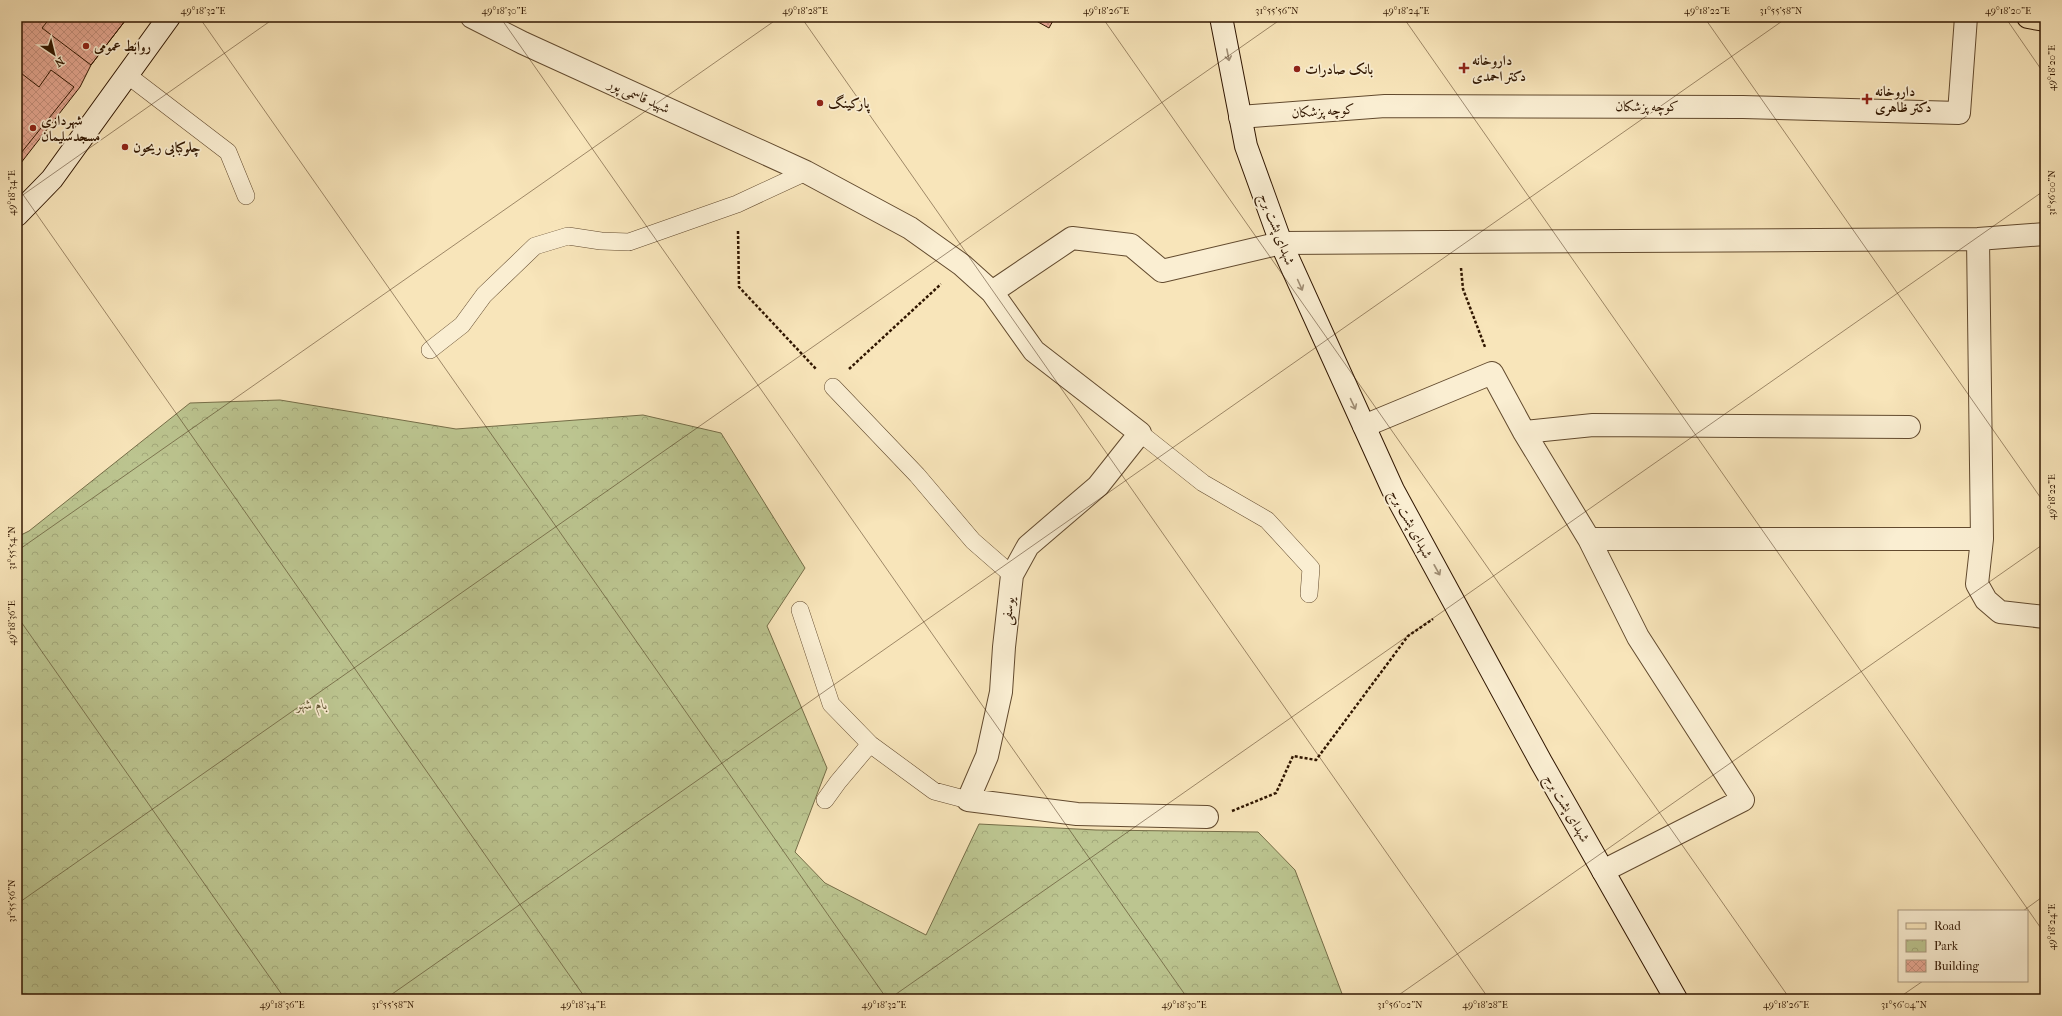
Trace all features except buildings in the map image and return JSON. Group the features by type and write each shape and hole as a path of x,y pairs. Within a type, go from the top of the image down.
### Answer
{"main road":[{"path":"2028,17 2045,20"}],"street":[{"path":"17,214 52,179 126,74 169,17"},
{"name":"شهید قاسمی پور","path":"472,17 523,43 806,172 910,228 962,265 992,292"},
{"name":"شهدای پشت برج","path":"1221,17 1246,146 1281,243 1393,490 1455,604 1676,999"},
{"name":"کوچه پزشکان","path":"1240,117 1385,106 1743,106 1959,113 1966,17"},
{"path":"1140,433 1034,351 992,292 1072,238 1131,245 1162,271 1281,243 1978,239 2045,234"},
{"path":"1978,239 1982,539 1977,584 1986,600 2000,612 2045,617"},
{"path":"1364,426 1492,373 1524,432 1589,538 1638,637 1743,800 1604,871"},
{"path":"1524,432 1593,424 1909,427"},
{"name":"یوسفی","path":"968,800 987,756 1001,692 1004,647 1012,575 1028,546 1098,486 1140,433"},
{"path":"1589,538 1982,539"},
{"path":"968,800 1077,814 1206,817"}],"lane":[{"path":"126,74 228,152 246,196"},
{"path":"430,350 462,325 484,295 535,246 568,236 601,241 629,242 737,204 806,172"},
{"path":"833,387 917,475 973,542 1012,575"},
{"path":"1140,433 1203,483 1267,520 1311,568 1309,594"},
{"path":"800,610 831,704 870,744 934,791 968,800"},
{"path":"825,800 870,744"}],"path":[{"path":"737,204 739,287 833,387 855,363 962,265"},
{"path":"1459,242 1463,289 1480,330 1492,373"},
{"path":"1206,817 1230,812 1276,793 1293,756 1316,760 1408,636 1455,604"}],"green space":[{"name":"بام شهر","path":"280,400 456,429 643,415 721,433 805,568 767,626 827,768 795,852 825,883 926,935 979,824 1096,830 1258,832 1295,870 1344,999 17,999 17,537 29,531 190,403"}],"place":[{"name":"روابط عمومی","path":"86,46"},
{"name":"داروخانه دکتر احمدی","path":"1464,68"},
{"name":"بانک صادرات","path":"1297,69"},
{"name":"داروخانه دکتر ظاهری","path":"1867,99"},
{"name":"پارکینگ","path":"820,103"},
{"name":"شهرداری مسجدسلیمان","path":"33,128"},
{"name":"چلوکبابی ریحون","path":"125,147"}]}
